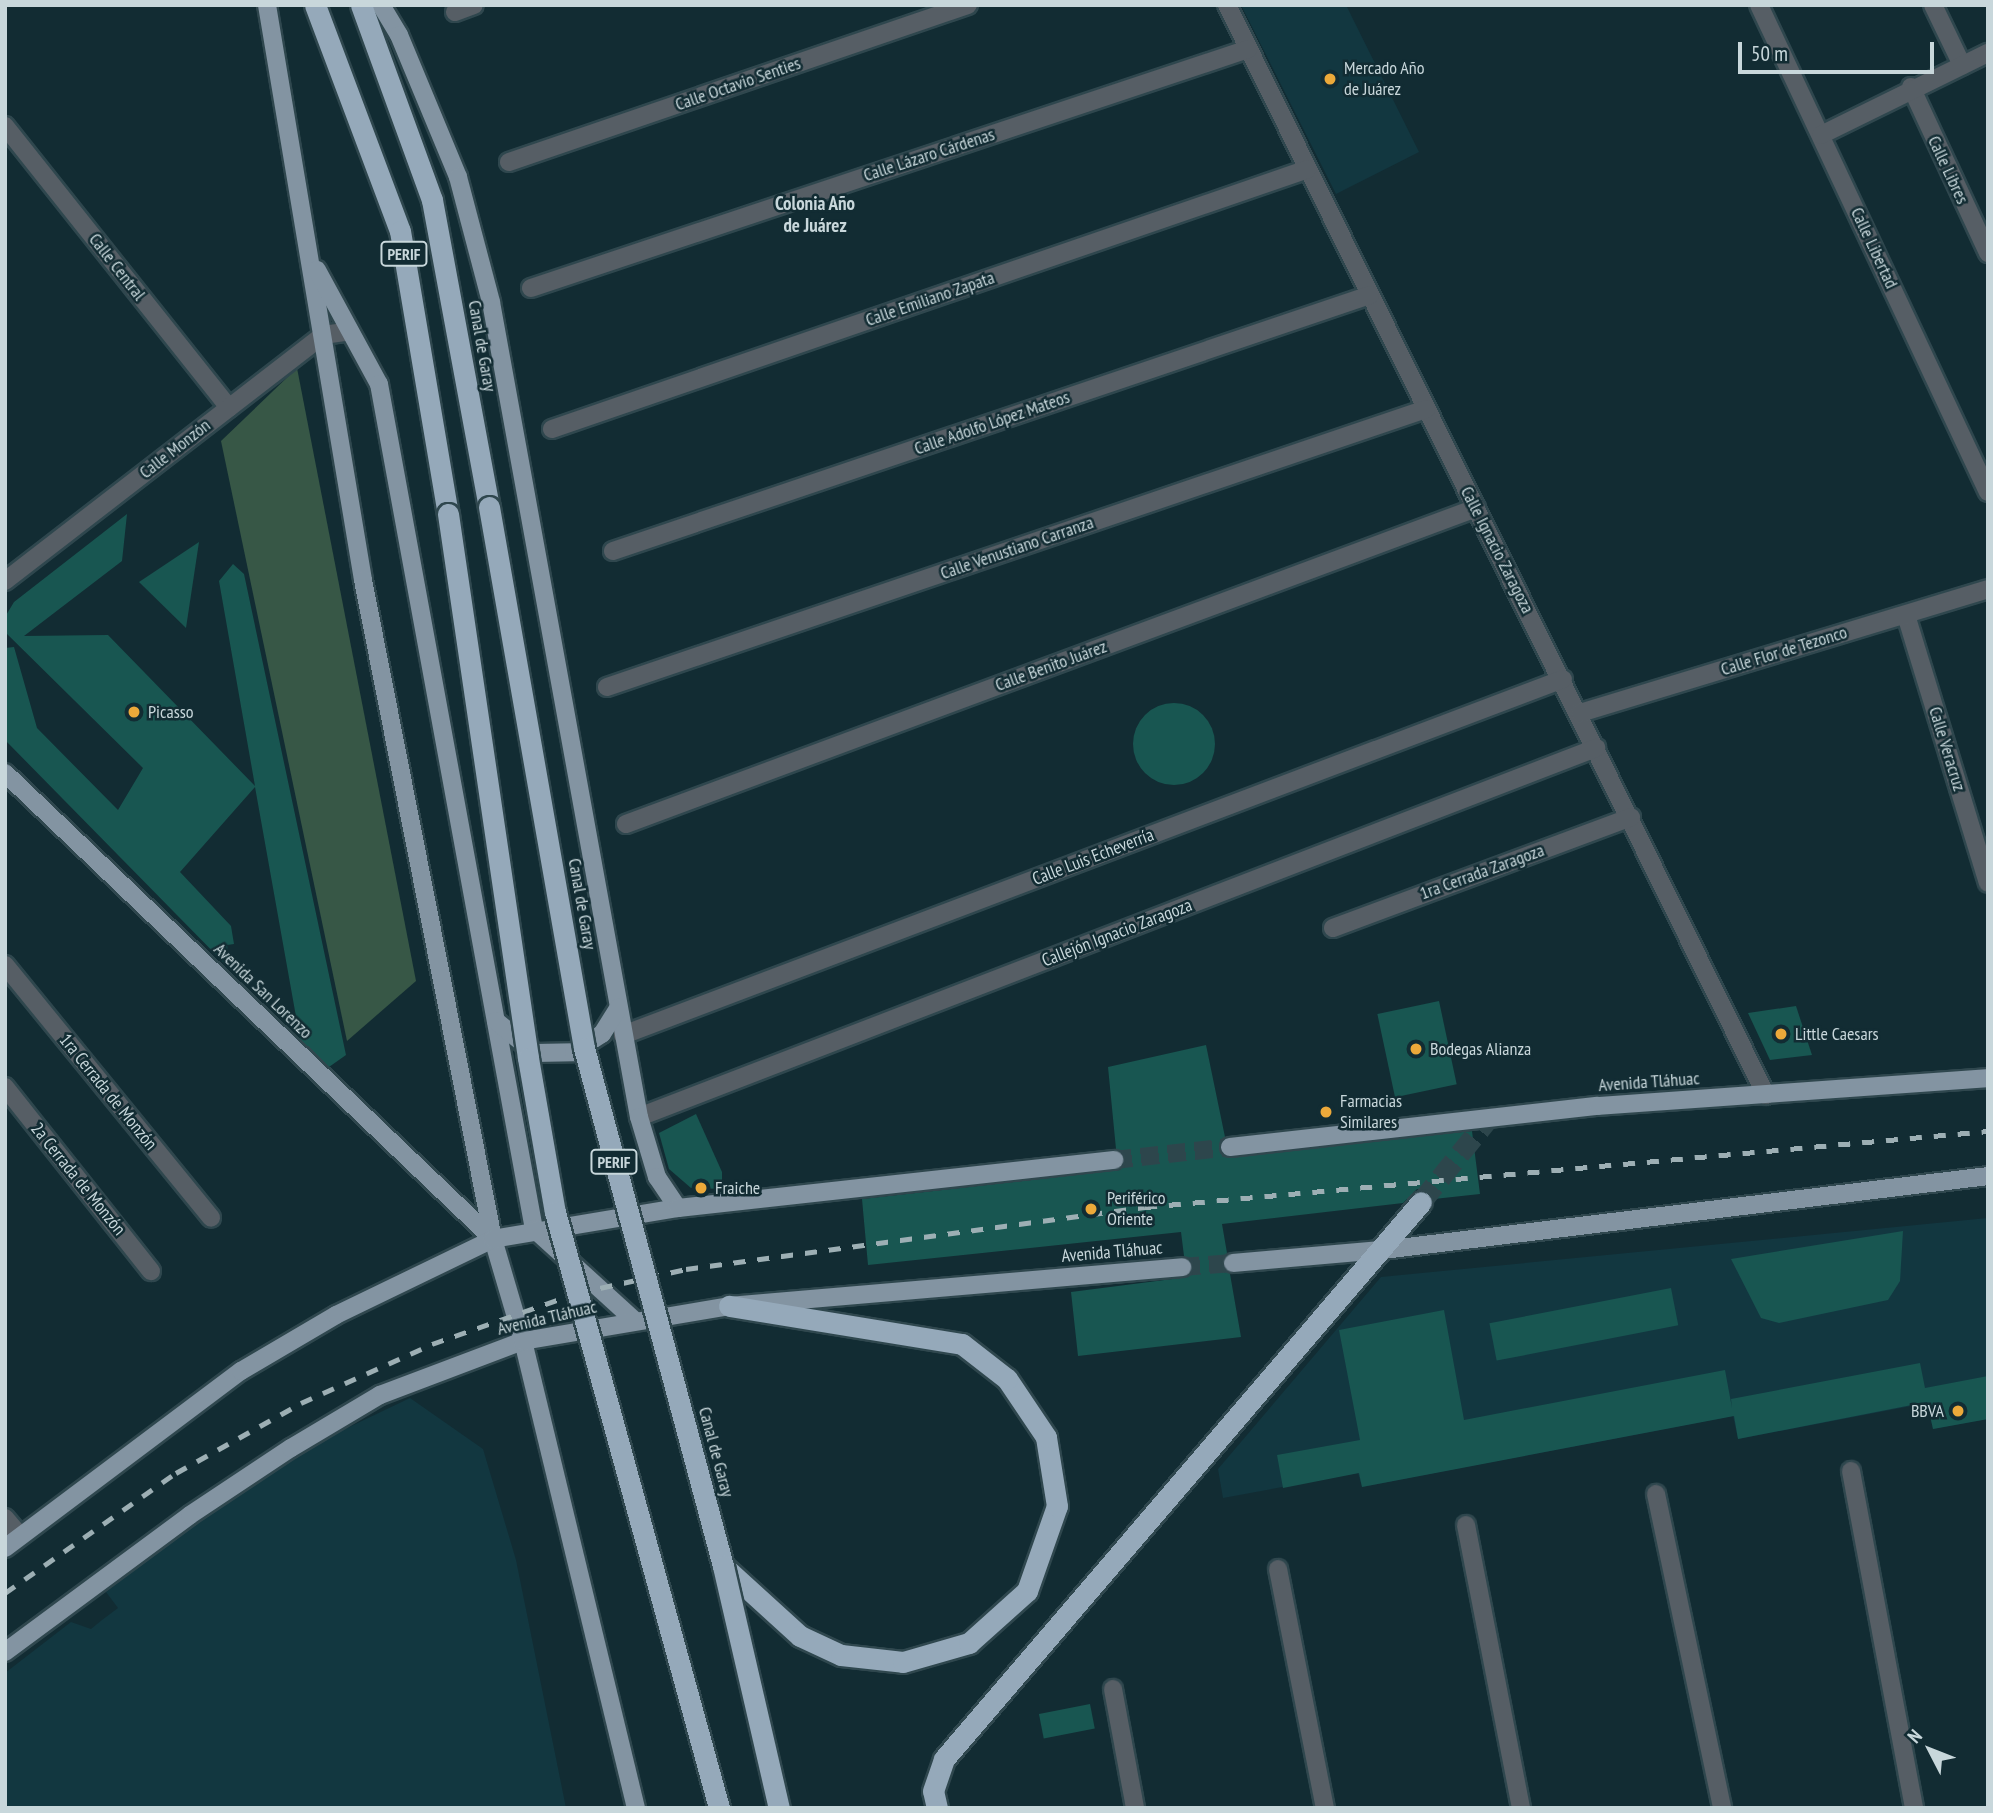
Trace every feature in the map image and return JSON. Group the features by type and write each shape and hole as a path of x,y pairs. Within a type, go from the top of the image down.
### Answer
{"highway":[{"name":"PERIF","path":"315,5 400,231 448,514 526,1045 555,1212 719,1808"},
{"name":"Canal de Garay","path":"361,5 432,200 584,1048 723,1566 779,1808"},
{"path":"937,1808 933,1791 944,1759 1383,1251 1421,1202"},
{"path":"723,1566 800,1636 841,1655 903,1662 969,1643 1027,1591 1057,1506 1046,1437 1007,1379 962,1344 729,1306"}],"main road":[{"path":"267,5 363,580 492,1239 523,1341 636,1808"},
{"path":"381,5 399,35 458,177 491,302 639,1117 657,1177 678,1208"},
{"path":"311,258 379,384 534,1229 634,1320"},
{"name":"Avenida San Lorenzo","path":"5,773 492,1239"},
{"path":"496,1021 535,1053 574,1052 602,1034 618,1008"},
{"name":"Avenida Tláhuac","path":"1230,1147 1598,1106 1988,1078"},
{"path":"12,1542 241,1371 336,1315 492,1239 534,1229 678,1208 1114,1160"},
{"path":"1233,1263 1383,1251 1988,1177"},
{"name":"Avenida Tláhuac","path":"5,1652 190,1515 291,1448 380,1395 523,1341 634,1320 729,1306 1182,1267"}],"street":[{"path":"455,12 474,5"},
{"name":"Calle Octavio Senties","path":"509,162 968,5"},
{"name":"Calle Ignacio Zaragoza","path":"1227,5 1426,409 1580,713 1766,1095"},
{"name":"Calle Libertad","path":"1759,5 1988,492"},
{"path":"1933,5 1962,65"},
{"name":"Calle Lázaro Cárdenas","path":"531,288 1248,49"},
{"path":"1821,135 1911,87 1988,53"},
{"name":"Calle Libres","path":"1911,87 1988,253"},
{"name":"Calle Central","path":"5,127 229,408"},
{"name":"Calle Emiliano Zapata","path":"552,429 1308,169"},
{"name":"Calle Adolfo López Mateos","path":"613,551 1370,295"},
{"name":"Calle Monzón","path":"5,581 323,335 350,331"},
{"name":"Calle Venustiano Carranza","path":"607,687 1426,409"},
{"name":"Calle Benito Juárez","path":"626,824 1476,508"},
{"name":"Calle Flor de Tezonco","path":"1580,713 1988,589"},
{"name":"Calle Veracruz","path":"1906,615 1988,883"},
{"name":"Calle Luis Echeverría","path":"623,1035 1563,679"},
{"name":"Callejón Ignacio Zaragoza","path":"639,1117 1596,748"},
{"name":"1ra Cerrada Zaragoza","path":"1333,928 1631,817"},
{"name":"1ra Cerrada de Monzón","path":"5,965 211,1218"},
{"name":"2a Cerrada de Monzón","path":"5,1087 151,1271"},
{"path":"1851,1471 1914,1808"},
{"path":"1656,1494 1722,1808"},
{"path":"5,1518 12,1542"},
{"path":"1466,1525 1521,1808"},
{"path":"1278,1569 1325,1808"},
{"path":"1113,1689 1135,1808"}],"shaded area":[{"name":"Mercado Año de Juárez","path":"1241,5 1346,5 1419,152 1336,194"},
{"path":"1988,1218 1988,1419 1933,1429 1927,1403 1738,1439 1733,1416 1362,1487 1358,1473 1223,1498 1218,1469 1381,1277"},
{"path":"410,1398 483,1449 516,1560 566,1808 5,1808 5,1673 71,1622 91,1629 118,1608 106,1592 238,1491 320,1441"}],"green space":[{"path":"297,368 416,981 347,1041 221,441"}],"building":[{"path":"127,514 122,561 24,636 108,635 255,786 219,581 233,564 244,574 346,1055 329,1067 300,1039 255,787 180,872 231,926 234,944 227,945 230,969 5,740 5,648 14,647 37,728 118,810 143,768 5,632 5,617 14,602"},
{"path":"199,542 186,628 139,582"},
{"path":"1174,703 1190,706 1203,715 1212,728 1215,744 1212,760 1203,773 1190,782 1174,785 1158,782 1145,773 1136,760 1133,744 1136,728 1145,715 1158,706"},
{"name":"Bodegas Alianza","path":"1439,1001 1457,1084 1395,1097 1377,1014"},
{"name":"Little Caesars","path":"1796,1006 1812,1055 1770,1060 1748,1013"},
{"path":"1206,1045 1225,1137 1219,1149 1225,1157 1472,1131 1480,1194 1434,1199 1429,1192 1417,1189 1403,1203 1222,1224 1227,1253 1222,1265 1230,1274 1241,1337 1078,1356 1071,1292 1188,1277 1193,1265 1184,1256 1181,1232 868,1265 862,1199 1120,1170 1125,1158 1116,1149 1108,1067"},
{"path":"696,1114 722,1172 722,1189 691,1188 669,1169 659,1133"},
{"path":"1903,1231 1900,1281 1888,1300 1779,1323 1761,1318 1731,1259"},
{"path":"1671,1288 1678,1325 1497,1361 1489,1323"},
{"path":"1444,1310 1464,1420 1725,1370 1732,1408 1731,1399 1920,1363 1925,1388 1988,1376 1988,1419 1933,1429 1927,1402 1738,1439 1734,1416 1362,1487 1359,1473 1283,1488 1277,1455 1360,1440 1339,1330"},
{"path":"1090,1704 1095,1729 1044,1738 1039,1714"}],"tunnel":[{"path":"1421,1202 1488,1119"},
{"path":"1114,1160 1230,1147"},
{"path":"1182,1267 1233,1263"}],"railway":[{"path":"5,1593 176,1473 301,1403 432,1344 577,1293 686,1269 1145,1207 1988,1131"}],"place":[{"name":"Mercado Año de Juárez","path":"1330,79"},
{"name":"Picasso","path":"134,712"},
{"name":"Little Caesars","path":"1781,1034"},
{"name":"Bodegas Alianza","path":"1416,1049"},
{"name":"Farmacias Similares","path":"1326,1112"},
{"name":"Fraiche","path":"701,1188"},
{"name":"Periférico Oriente","path":"1091,1209"},
{"name":"BBVA","path":"1958,1411"}],"district":[{"name":"Colonia Año de Juárez","path":"815,215"}]}
